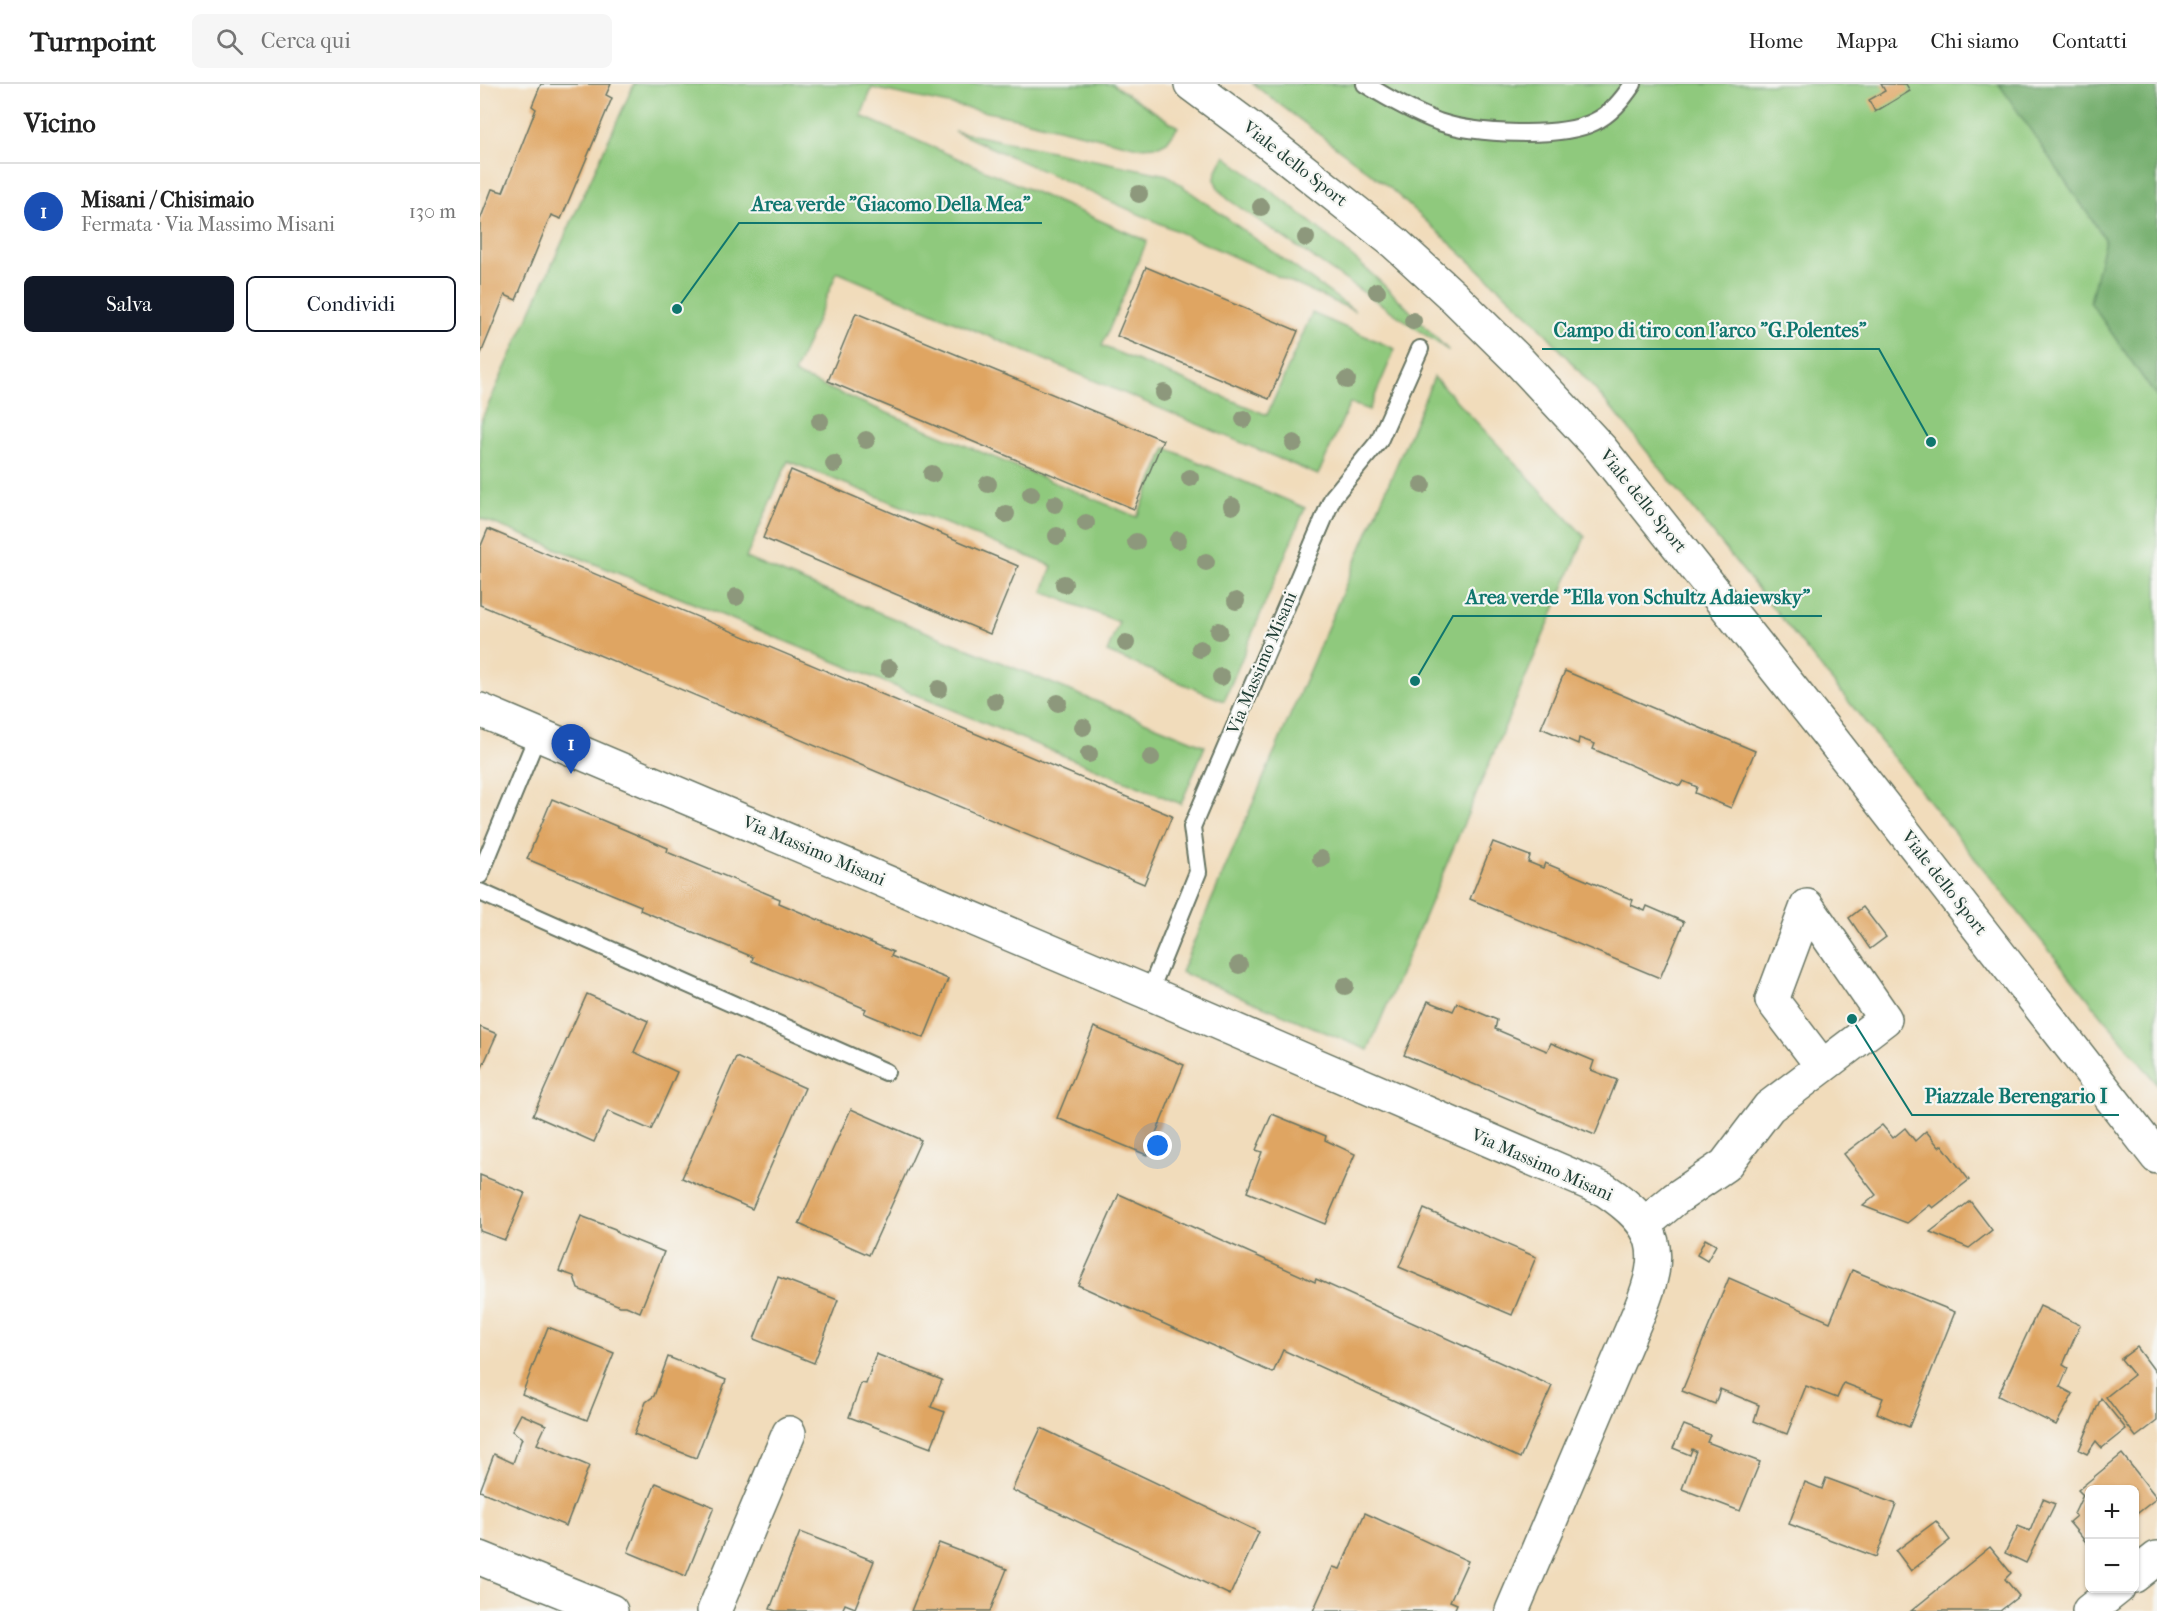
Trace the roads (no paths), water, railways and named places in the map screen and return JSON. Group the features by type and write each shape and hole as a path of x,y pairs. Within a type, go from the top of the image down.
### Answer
{"street":[{"name":"Viale dello Sport","path":"1191,84 1395,243 1517,359 1601,449 1827,733 2157,1157"},
{"name":"Via Massimo Misani","path":"480,710 1149,993 1605,1190 1625,1203 1645,1224 1654,1252 1653,1274 1512,1611"},
{"path":"1645,1224 1675,1199 1725,1165 1769,1107 1822,1066"},
{"path":"714,1611 789,1433"},
{"path":"480,1558 612,1611"},
{"path":"2139,1572 2157,1558"},
{"path":"2089,1611 2112,1593"}],"lane":[{"path":"1365,84 1438,121 1474,131 1507,132 1570,129 1592,123 1616,107 1633,84"},
{"name":"Via Massimo Misani","path":"1149,993 1198,872 1192,827 1333,497 1379,441 1420,349"},
{"path":"480,875 538,734"},
{"path":"480,892 886,1072"}],"place":[{"name":"Area verde \"Giacomo Della Mea\"","path":"677,309"},
{"name":"Campo di tiro con l'arco \"G.Polentes\"","path":"1931,442"},
{"name":"Area verde \"Ella von Schultz Adaiewsky\"","path":"1415,681"},
{"name":"Misani / Chisimaio","path":"571,774"},
{"name":"Piazzale Berengario I","path":"1852,1019"}]}
